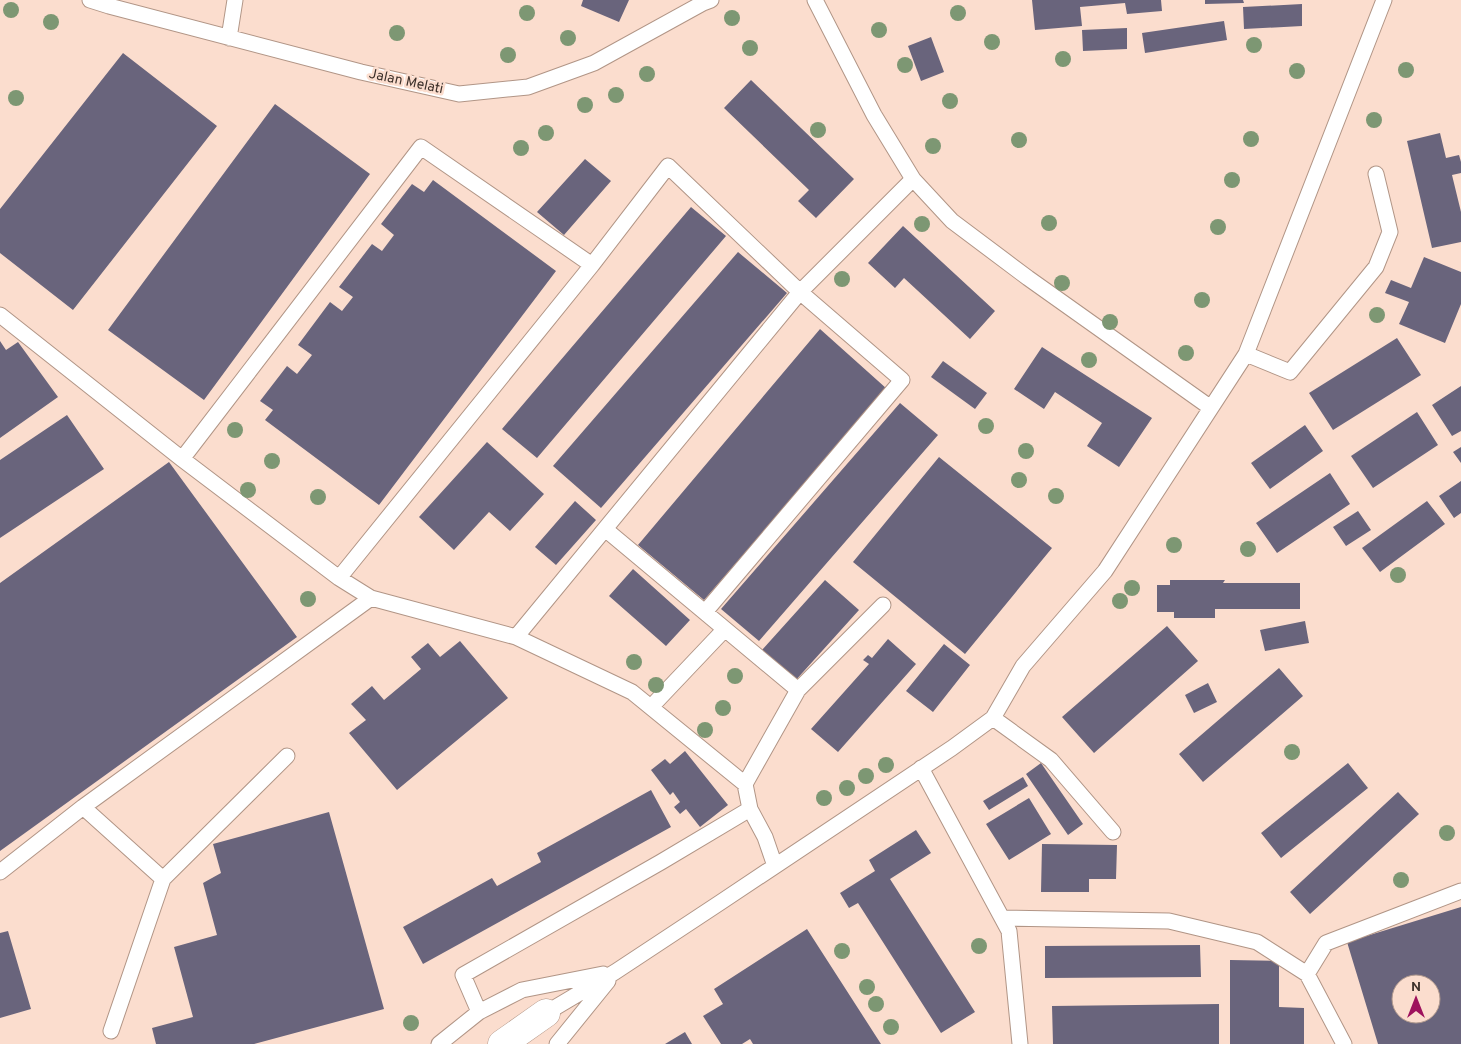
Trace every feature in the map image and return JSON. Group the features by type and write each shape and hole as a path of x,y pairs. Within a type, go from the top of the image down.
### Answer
{"street":[{"path":"502,1044 546,1013"}],"lane":[{"name":"Jalan Melati","path":"90,0 361,72 459,94 528,87 594,63 706,1"},
{"path":"228,38 235,0"},
{"path":"815,0 874,115 913,179 952,221 1036,284 1210,408"},
{"path":"546,1013 615,972 993,718 1023,666 1105,571 1246,354 1384,0"},
{"path":"182,459 421,147 592,265"},
{"path":"339,578 592,265 668,166 800,292 902,380 704,612"},
{"path":"1246,354 1290,372 1376,267 1390,232 1376,174"},
{"path":"516,637 800,292 913,179"},
{"path":"0,314 182,459 339,578 371,598 516,637 632,692 745,784 750,809 765,837 775,866"},
{"path":"605,529 798,690"},
{"path":"0,872 82,807 371,598"},
{"path":"745,784 798,690 883,605"},
{"path":"651,707 725,629"},
{"path":"993,718 1051,760 1114,832"},
{"path":"111,1031 163,879 286,756"},
{"path":"921,768 1009,931 1020,1044"},
{"path":"82,807 163,879"},
{"path":"479,1012 463,975 750,809"},
{"path":"1307,974 1326,943 1461,891"},
{"path":"1002,918 1169,921 1257,942 1307,974 1344,1044"},
{"path":"439,1044 479,1012 522,990 615,972"},
{"path":"556,1044 615,972"}],"building":[{"path":"583,0 629,0 619,22 581,6"},
{"path":"1032,0 1161,0 1162,11 1127,14 1125,3 1080,7 1082,26 1035,30"},
{"path":"1205,0 1243,0 1244,3 1205,4"},
{"path":"1302,4 1302,26 1244,29 1243,7"},
{"path":"1224,21 1227,40 1145,53 1142,33"},
{"path":"1127,28 1127,49 1083,51 1082,30"},
{"path":"931,37 944,72 921,81 908,46"},
{"path":"123,53 217,126 73,310 0,253 0,209"},
{"path":"751,80 854,179 816,218 798,201 809,190 724,108"},
{"path":"275,104 370,174 204,400 108,330"},
{"path":"1440,133 1446,158 1459,155 1461,162 1461,173 1452,175 1461,212 1461,242 1432,248 1407,141"},
{"path":"585,159 611,181 564,235 537,212"},
{"path":"433,180 556,271 379,505 265,420 273,410 260,401 287,366 297,374 312,355 298,345 330,302 342,311 353,297 339,287 372,244 382,251 394,235 381,224 412,184 424,192"},
{"path":"691,207 726,236 537,458 502,429"},
{"path":"903,226 995,311 970,339 904,278 895,288 868,263"},
{"path":"738,252 787,293 601,508 553,466"},
{"path":"1424,257 1461,272 1461,304 1445,343 1399,324 1409,302 1385,293 1391,280 1411,288"},
{"path":"820,329 887,389 704,600 638,545"},
{"path":"1397,338 1421,375 1333,430 1309,393"},
{"path":"0,341 6,350 18,342 58,397 0,438"},
{"path":"1042,347 1152,418 1119,467 1087,446 1102,423 1055,392 1044,409 1014,389"},
{"path":"943,361 987,393 975,409 931,377"},
{"path":"1461,386 1461,431 1452,436 1432,405"},
{"path":"900,403 938,435 759,641 721,609"},
{"path":"1417,412 1438,445 1373,488 1351,456"},
{"path":"67,415 104,469 0,538 0,460"},
{"path":"1305,425 1323,451 1270,489 1251,463"},
{"path":"487,442 544,494 510,531 489,512 454,550 419,517"},
{"path":"1461,447 1461,463 1453,452"},
{"path":"939,457 1052,548 965,654 853,562"},
{"path":"169,462 297,637 0,851 0,583"},
{"path":"1330,473 1350,504 1277,553 1256,523"},
{"path":"1461,481 1461,513 1454,518 1439,496"},
{"path":"575,501 596,520 556,565 535,547"},
{"path":"1427,501 1445,524 1380,572 1362,548"},
{"path":"1358,511 1371,530 1346,546 1333,527"},
{"path":"633,569 690,620 666,646 609,596"},
{"path":"825,580 859,610 795,681 761,651"},
{"path":"1170,580 1225,580 1223,583 1300,583 1300,609 1215,609 1215,618 1174,618 1174,612 1157,612 1157,585 1170,585"},
{"path":"1305,621 1309,643 1265,651 1260,630"},
{"path":"1167,626 1198,661 1094,753 1062,717"},
{"path":"888,639 916,664 838,752 811,729 869,664 863,660 868,655 872,658"},
{"path":"460,641 508,698 397,790 349,733 366,720 351,704 372,686 384,700 421,669 411,657 428,643 440,657"},
{"path":"944,644 970,665 933,712 906,691"},
{"path":"1279,668 1303,696 1203,782 1179,754"},
{"path":"1208,683 1217,702 1194,713 1185,695"},
{"path":"685,751 728,805 700,827 686,809 680,814 674,807 680,802 673,792 670,795 651,770 665,759 670,764"},
{"path":"1041,763 1083,824 1068,835 1026,774"},
{"path":"1348,763 1368,788 1281,858 1261,833"},
{"path":"1023,777 1028,786 989,810 983,801"},
{"path":"651,790 671,827 423,964 403,927 492,878 497,886 541,862 537,853"},
{"path":"1398,792 1419,814 1310,914 1290,892"},
{"path":"1029,798 1051,834 1009,860 986,824"},
{"path":"329,812 384,1009 254,1044 156,1044 152,1028 193,1017 174,947 217,935 203,883 221,873 213,844"},
{"path":"916,830 931,853 890,879 975,1012 941,1033 858,903 849,908 840,893 875,871 869,860"},
{"path":"1042,844 1117,845 1116,879 1089,879 1089,892 1041,892"},
{"path":"1461,907 1461,1044 1378,1044 1347,942"},
{"path":"807,929 881,1044 753,1044 750,1039 742,1044 721,1044 703,1016 723,1004 714,989"},
{"path":"8,931 31,1009 0,1018 0,933"},
{"path":"1200,945 1201,977 1045,978 1045,946"},
{"path":"1230,960 1279,961 1279,1007 1304,1008 1304,1044 1230,1044"},
{"path":"1219,1004 1219,1044 1053,1044 1052,1006"},
{"path":"685,1032 692,1044 665,1044"}]}
